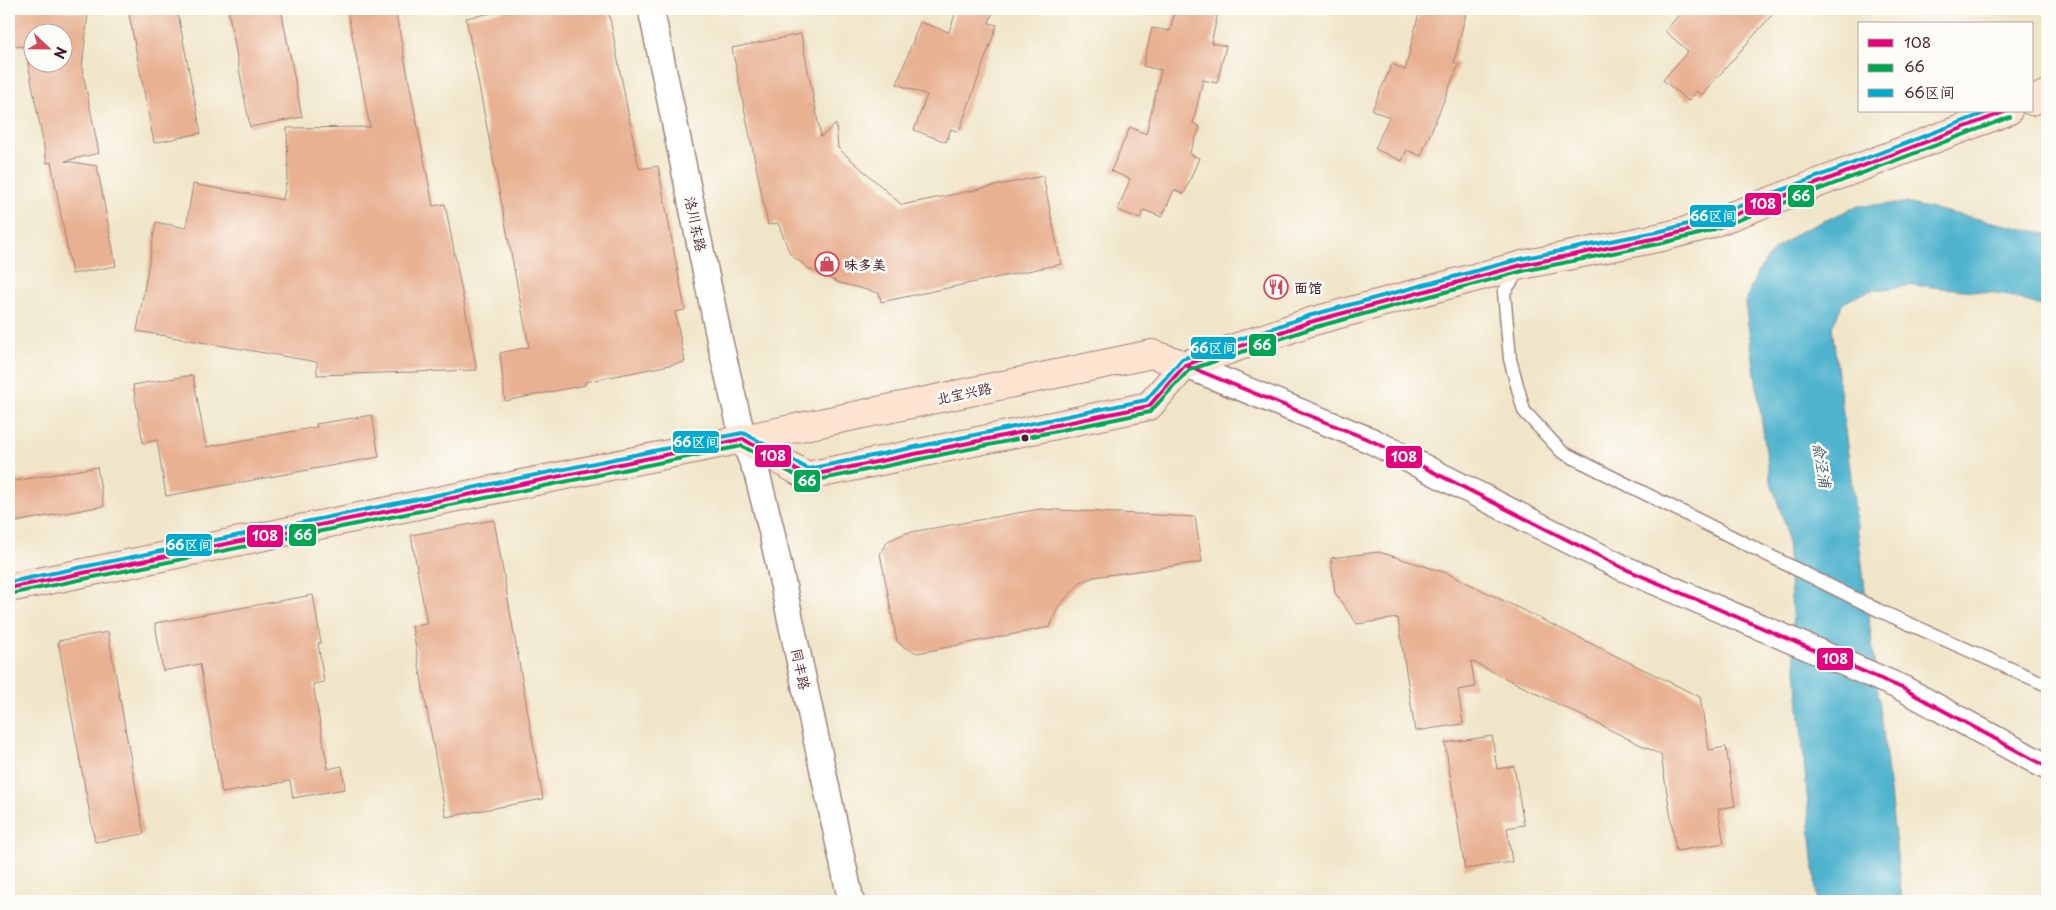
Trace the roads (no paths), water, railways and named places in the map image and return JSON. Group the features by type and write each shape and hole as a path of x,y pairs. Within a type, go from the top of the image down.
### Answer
{"street":[{"name":"洛川东路","path":"651,9 742,439"},
{"path":"2034,100 2047,94"},
{"path":"742,439 807,476 1149,406 1185,365 1310,322 1522,265 1662,237 1705,226 2005,112"},
{"name":"北宝兴路","path":"9,588 1152,354 1185,365"},
{"path":"1185,365 1372,441 1623,568 1902,688 2047,767"},
{"name":"同丰路","path":"742,439 757,474 771,530 851,901"}],"lane":[{"path":"1522,265 1504,292 1510,359 1524,411 1562,452 1878,610 2047,685"}],"water":[{"name":"俞泾浦","path":"1906,203 2047,234 2047,308 2004,294 1913,285 1868,291 1843,303 1832,327 1885,747 1902,901 1817,901 1798,696 1786,527 1770,479 1745,303 1757,273 1775,249 1799,232 1858,206"}],"place":[{"name":"味多美","path":"827,264"},
{"name":"面馆","path":"1276,287"}]}
